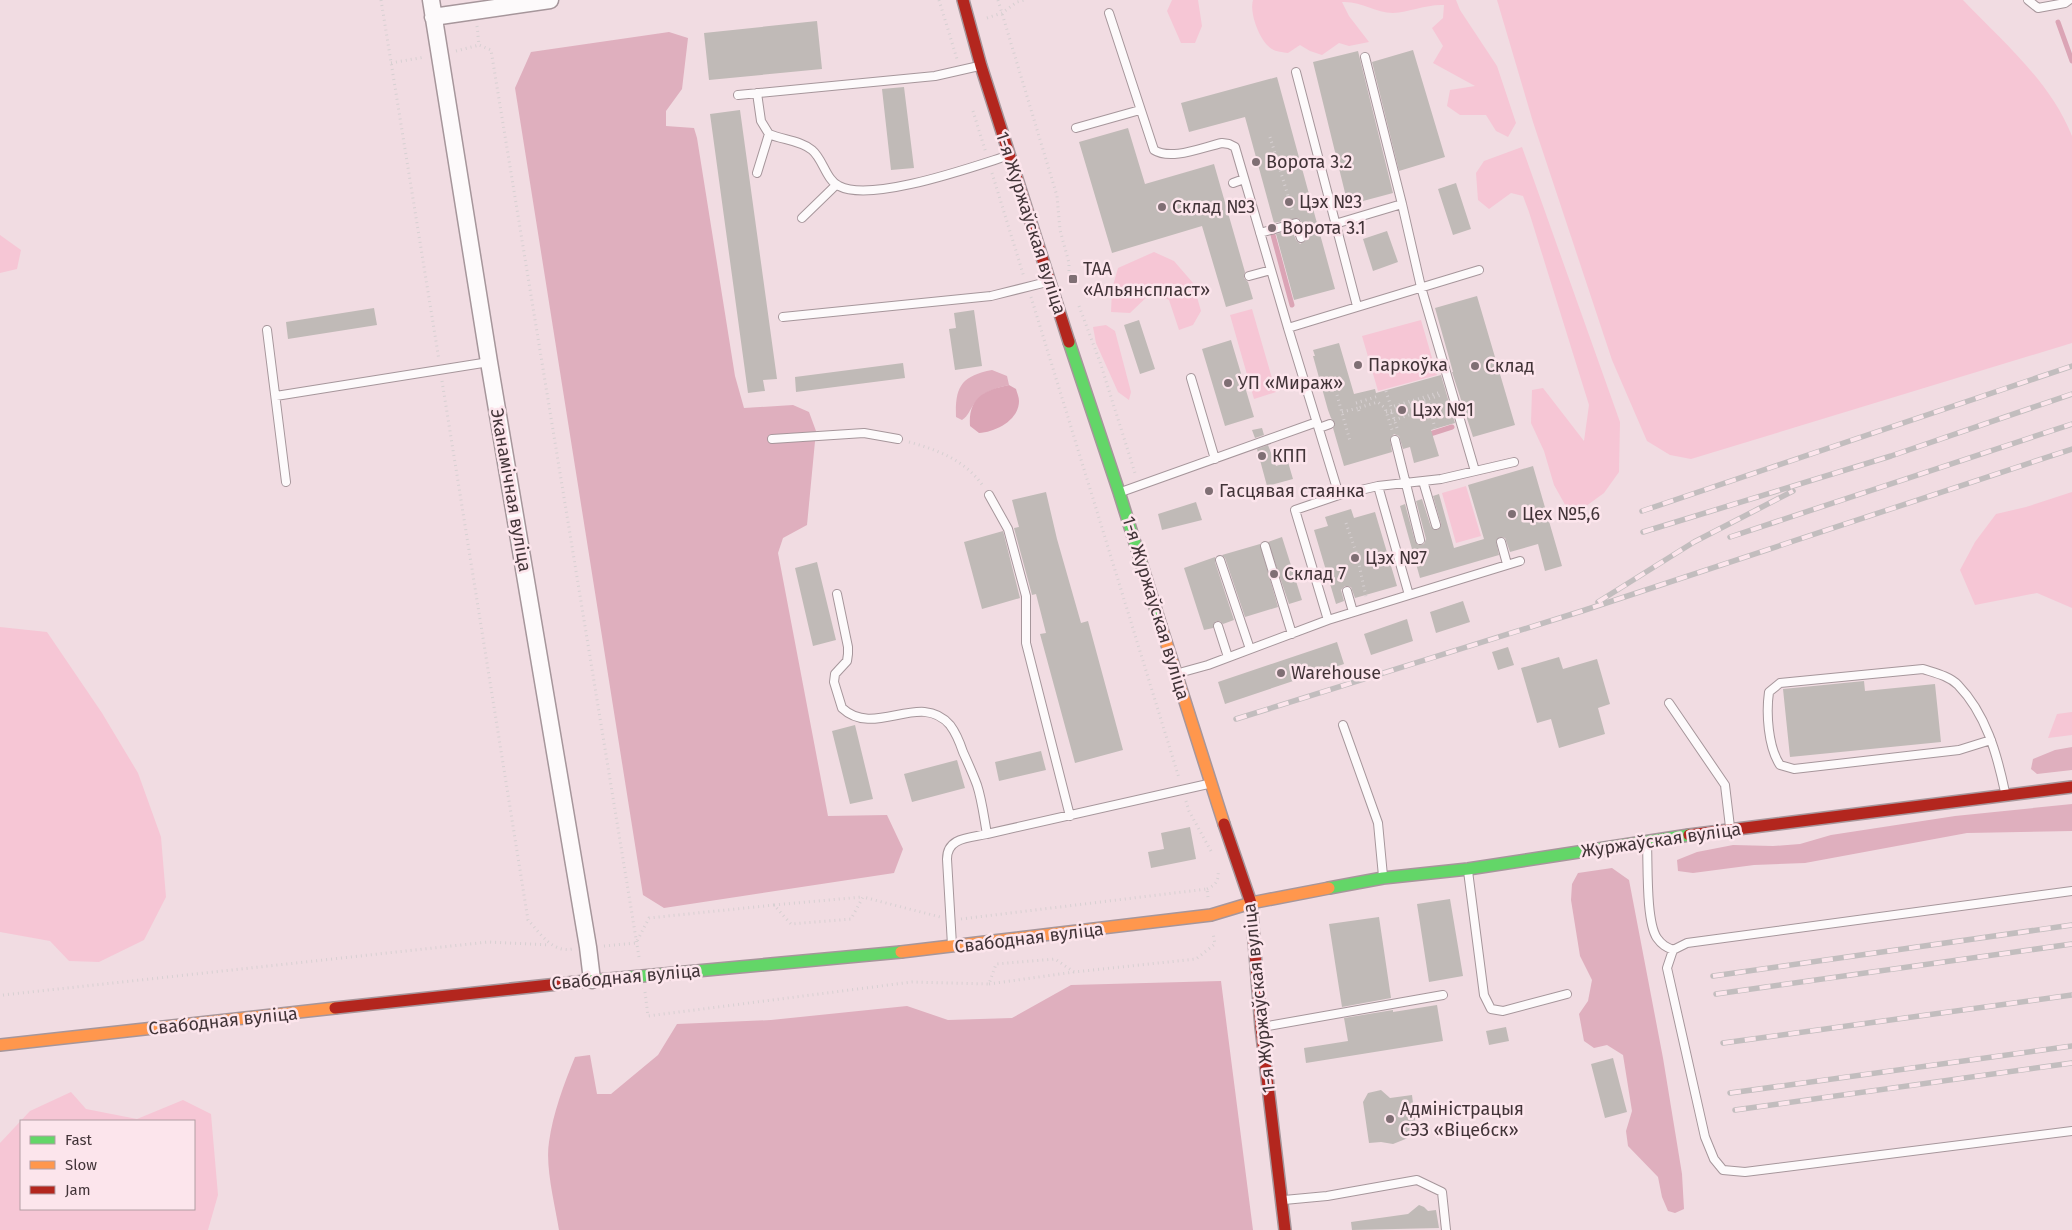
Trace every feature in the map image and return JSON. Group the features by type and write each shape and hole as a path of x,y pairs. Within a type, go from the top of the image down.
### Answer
{"street":[{"name":"Эканамічная вуліца","path":"431,0 592,980"},
{"path":"434,17 550,0"},
{"name":"1-я Журжаўская вуліца","path":"963,0 980,66 1177,673 1210,784 1250,903 1260,1027 1285,1230"},
{"name":"Журжаўская вуліца","path":"1250,903 1383,878 1468,869 1731,830 2072,787"},
{"name":"Свабодная вуліца","path":"0,1046 592,980 952,948 1211,915 1250,903"}],"lane":[{"path":"2028,0 2038,8 2069,0"},
{"path":"1109,13 1150,143 1157,152 1171,155 1222,143 1229,144 1236,150 1339,495"},
{"path":"1365,57 1421,287 1475,471"},
{"path":"738,95 935,76 980,66"},
{"path":"1296,72 1357,306"},
{"path":"757,93 761,121 769,134 805,145 812,150 836,186 845,189 862,190 914,184 1009,156"},
{"path":"1076,128 1140,110"},
{"path":"757,173 769,134"},
{"path":"1233,183 1244,179"},
{"path":"802,218 836,186"},
{"path":"1336,224 1402,204"},
{"path":"1260,233 1296,223 1301,238"},
{"path":"1249,276 1271,270"},
{"path":"1288,328 1479,270"},
{"path":"783,317 991,296 1049,282"},
{"path":"267,330 286,482"},
{"path":"276,396 489,362"},
{"path":"1190,378 1215,459"},
{"path":"1119,492 1318,425 1330,424"},
{"path":"772,439 864,433 898,439"},
{"path":"1394,440 1407,482 1420,540"},
{"path":"1328,620 1295,510 1339,495 1378,486 1441,479 1514,462"},
{"path":"1423,481 1436,525"},
{"path":"1378,486 1409,595"},
{"path":"989,495 1008,529 1026,596 1026,643 1070,816"},
{"path":"1501,542 1507,564"},
{"path":"1265,546 1292,634"},
{"path":"1220,560 1250,649"},
{"path":"1177,673 1228,657 1328,620 1520,561"},
{"path":"1347,591 1353,612"},
{"path":"837,594 848,647 847,661 835,674 834,682 842,708 848,714 864,720 915,712 928,712 940,716 956,734 977,786 987,834"},
{"path":"1218,626 1228,657"},
{"path":"1991,740 1959,750 1794,769 1780,765 1774,756 1767,708 1769,692 1780,683 1923,669 1941,674 1957,684 1982,719 1991,740 1997,755 2006,795"},
{"path":"1669,703 1725,785 1731,830"},
{"path":"1343,724 1378,824 1383,878"},
{"path":"952,948 948,848 954,842 1210,784"},
{"path":"1647,842 1650,912 1656,936 1662,945 1673,950"},
{"path":"1468,869 1484,995 1491,1009 1503,1011 1567,994"},
{"path":"2072,891 1687,943 1673,950 1667,968 1705,1138 1714,1159 1723,1170 1745,1172 2072,1130"},
{"path":"1260,1027 1443,995"},
{"path":"1281,1200 1327,1196 1417,1180 1442,1192 1446,1230"}],"path":[{"path":"381,0 528,920 550,945"},
{"path":"939,0 960,70"},
{"path":"998,0 1057,196 1060,230 1069,262 1069,278 1073,288"},
{"path":"475,12 478,45 491,50 636,943 642,976 648,1016 912,982 988,984 1074,972 1196,959 1215,944 1207,889 950,920 863,897 774,905 649,918 636,943"},
{"path":"972,107 1183,790 1190,811 1215,858"},
{"path":"1270,137 1296,223"},
{"path":"1076,297 1100,362 1139,485"},
{"path":"1386,391 1391,406 1441,393 1386,412"},
{"path":"1337,395 1350,441"},
{"path":"1356,403 1380,396"},
{"path":"1342,412 1359,410 1378,402 1385,408 1394,440"},
{"path":"1397,429 1392,413 1428,402 1435,428"},
{"path":"1394,420 1415,413"},
{"path":"898,439 942,452 962,463 976,475 989,495"},
{"path":"1346,523 1369,608"},
{"path":"774,905 791,924 851,919 863,897"},
{"path":"3,995 488,942 550,945 564,951 636,943"},
{"path":"988,984 996,964 1055,960 1074,972"}],"shaded area":[{"path":"1172,0 1198,0 1202,26 1195,43 1181,43 1167,11"},
{"path":"1253,0 1456,0 1460,10 1497,66 1516,123 1508,137 1496,131 1486,115 1460,115 1447,106 1450,90 1475,86 1433,63 1443,46 1432,28 1443,18 1444,5 1393,13 1356,3 1342,2 1349,16 1369,42 1349,46 1339,43 1322,55 1300,45 1288,53 1272,49 1263,40 1256,27 1252,6"},
{"path":"1497,0 1963,0 2038,80 2063,116 2072,136 2072,343 1691,459 1670,455 1647,441 1612,360 1533,122"},
{"path":"669,32 688,38 682,89 666,111 666,126 694,128 697,138 735,376 744,408 793,405 809,412 816,431 807,525 783,538 778,553 828,816 887,815 903,849 894,873 664,908 643,895 515,88 531,52"},
{"path":"1522,147 1620,422 1619,472 1604,493 1582,509 1568,510 1554,485 1544,451 1531,423 1532,390 1543,388 1584,441 1589,405 1529,212 1523,196 1511,193 1489,209 1478,200 1476,173 1484,161"},
{"path":"0,235 21,250 17,269 0,273"},
{"path":"1154,252 1174,261 1193,283 1201,311 1193,325 1179,330 1169,300 1153,291 1130,313 1111,312 1112,289 1118,268"},
{"path":"1252,309 1276,392 1254,399 1230,315"},
{"path":"1421,320 1437,375 1378,391 1362,336"},
{"path":"1106,325 1115,331 1131,392 1129,400 1118,392 1096,343 1093,327"},
{"path":"992,370 1007,376 1009,385 994,389 981,396 962,420 956,417 957,398 962,384 973,376"},
{"path":"1009,385 1016,389 1019,398 1015,414 1005,424 979,433 970,426 970,416 975,402 985,393"},
{"path":"1466,486 1481,536 1456,543 1442,493"},
{"path":"2072,492 2072,608 2037,593 1975,605 1960,570 1975,542 1996,514 2026,507"},
{"path":"0,627 47,632 102,713 138,773 161,837 166,897 144,940 99,962 69,961 50,941 0,932"},
{"path":"2072,712 2072,735 2048,738 2057,714"},
{"path":"2072,747 2072,770 2037,774 2031,769 2033,759 2055,750"},
{"path":"2072,804 2072,831 1967,833 1805,863 1754,865 1693,873 1678,871 1677,860 1697,852 1733,845 1773,846 1800,844 1831,835 1955,816"},
{"path":"1612,868 1629,880 1663,1058 1682,1174 1684,1209 1675,1213 1668,1211 1662,1197 1658,1177 1628,1146 1626,1131 1632,1111 1623,1055 1607,1045 1594,1048 1584,1041 1579,1014 1588,1001 1592,980 1580,956 1571,900 1572,884 1578,873"},
{"path":"1221,981 1253,1230 559,1230 549,1174 548,1152 556,1109 575,1057 590,1055 597,1094 611,1094 658,1055 677,1024 771,1020 907,1006 948,1020 1012,1018 1071,985"},
{"path":"71,1092 86,1109 137,1119 183,1100 211,1114 218,1195 208,1230 0,1230 0,1143 20,1122 20,1210 195,1210 195,1120 22,1120 30,1111"}],"building":[{"path":"817,21 822,69 709,80 704,33"},
{"path":"1413,50 1445,157 1399,171 1372,62"},
{"path":"1358,51 1393,193 1348,205 1313,62"},
{"name":"Цэх №3","path":"1277,77 1335,289 1294,300 1276,234 1292,230 1300,244 1305,241 1306,236 1301,221 1298,218 1274,223 1245,117 1189,132 1181,103"},
{"path":"904,87 914,168 891,170 882,89"},
{"path":"740,110 777,379 763,380 765,391 748,393 710,114"},
{"name":"Склад №3","path":"1128,128 1145,184 1214,164 1245,272 1244,278 1248,282 1253,299 1226,307 1202,226 1112,253 1079,142"},
{"path":"1456,183 1471,229 1453,235 1438,189"},
{"path":"1387,231 1398,262 1373,271 1363,239"},
{"name":"Склад","path":"1477,296 1515,425 1473,437 1452,372 1435,308"},
{"path":"374,308 377,325 288,339 286,322"},
{"path":"974,310 982,366 955,370 949,329 956,328 954,313"},
{"path":"1139,320 1155,369 1140,374 1124,325"},
{"name":"УП «Мираж»","path":"1231,340 1254,417 1225,426 1202,349"},
{"path":"1339,343 1354,394 1375,389 1376,393 1441,375 1455,423 1431,430 1439,456 1414,463 1410,447 1403,449 1399,436 1394,434 1390,439 1392,452 1344,466 1333,428 1335,423 1328,410 1313,356 1315,356 1313,350"},
{"path":"903,363 905,378 796,392 795,377"},
{"path":"1262,428 1264,435 1255,438 1252,430"},
{"path":"1268,445 1276,466 1288,462 1293,479 1267,486 1257,449"},
{"name":"Цех №5,6","path":"1533,466 1562,566 1545,571 1538,544 1510,552 1505,538 1500,537 1496,541 1499,555 1420,578 1400,506 1405,504 1415,541 1418,545 1424,544 1426,539 1416,501 1422,499 1431,527 1437,530 1441,524 1433,496 1439,494 1454,548 1484,539 1468,485"},
{"path":"1046,492 1057,539 1081,623 1088,621 1123,750 1075,763 1040,634 1046,633 1036,594 1032,595 1014,528 1019,527 1012,500"},
{"path":"1196,502 1202,520 1162,530 1158,514"},
{"name":"Цэх №7","path":"1351,509 1354,518 1375,512 1397,586 1355,598 1351,587 1345,586 1341,590 1344,601 1336,604 1314,530 1328,526 1325,517"},
{"path":"1003,531 1020,598 982,609 964,542"},
{"path":"1282,537 1302,600 1289,604 1268,542"},
{"path":"1260,544 1278,607 1245,617 1225,558 1222,555"},
{"path":"1215,557 1234,620 1223,624 1220,621 1216,621 1213,628 1204,630 1184,568"},
{"path":"817,562 836,640 813,646 795,568"},
{"path":"1463,601 1470,622 1436,633 1430,612"},
{"path":"1407,619 1413,641 1371,655 1364,634"},
{"name":"Warehouse","path":"1337,642 1344,664 1225,704 1218,682"},
{"path":"1508,647 1514,665 1498,670 1492,652"},
{"path":"1559,657 1563,669 1597,659 1610,704 1598,708 1605,734 1559,748 1551,719 1537,723 1521,668"},
{"path":"1864,681 1865,691 1935,684 1941,742 1790,757 1783,689"},
{"path":"855,725 873,799 850,804 832,731"},
{"path":"1041,751 1046,770 999,781 995,762"},
{"path":"957,760 965,788 912,802 904,774"},
{"path":"1190,827 1196,859 1151,868 1148,852 1164,849 1161,833"},
{"path":"1450,899 1463,976 1429,982 1417,904"},
{"path":"1379,917 1391,998 1342,1007 1329,924"},
{"path":"1437,1005 1443,1041 1306,1063 1304,1048 1348,1041 1344,1018"},
{"path":"1506,1027 1509,1041 1489,1045 1486,1031"},
{"path":"1613,1058 1627,1112 1605,1118 1591,1064"},
{"name":"Адміністрацыя СЭЗ «Віцебск»","path":"1381,1090 1390,1098 1412,1095 1417,1136 1393,1144 1369,1143 1363,1102 1368,1093"},
{"path":"1419,1205 1428,1211 1436,1210 1439,1228 1352,1230 1351,1222 1408,1214"}],"waterway":[{"path":"2058,22 2072,61"},
{"path":"1273,235 1292,305"},
{"path":"1427,435 1452,427"}],"railway":[{"path":"1642,511 2072,366"},
{"path":"1643,532 1891,456 2072,394"},
{"path":"1730,537 2072,424"},
{"path":"1236,719 1582,611 2072,449"},
{"path":"1598,602 1694,542 1793,491"},
{"path":"1713,976 2072,925"},
{"path":"1716,994 2072,944"},
{"path":"1723,1043 2072,995"},
{"path":"1730,1093 2072,1046"},
{"path":"1735,1110 2072,1063"}],"traffic: fast":[{"path":"1069,342 1161,626"},
{"path":"1329,888 1383,878 1468,869 1689,835"},
{"path":"577,982 901,952"}],"traffic: slow":[{"path":"1161,626 1224,824"},
{"path":"901,952 1211,915 1251,903 1329,888"},
{"path":"0,1045 335,1008"}],"traffic: jam":[{"path":"963,0 981,66 1069,342"},
{"path":"1689,835 2072,787"},
{"path":"1224,824 1251,903 1261,1027 1285,1230"},
{"path":"335,1008 577,982"}],"place":[{"name":"Ворота 3.2","path":"1256,162"},
{"name":"Цэх №3","path":"1289,202"},
{"name":"Склад №3","path":"1162,207"},
{"name":"Ворота 3.1","path":"1272,228"},
{"name":"ТАА «Альянспласт»","path":"1073,279"},
{"name":"Паркоўка","path":"1358,365"},
{"name":"Склад","path":"1475,366"},
{"name":"УП «Мираж»","path":"1228,383"},
{"name":"Цэх №1","path":"1402,410"},
{"name":"КПП","path":"1262,456"},
{"name":"Гасцявая стаянка","path":"1209,491"},
{"name":"Цех №5,6","path":"1512,514"},
{"name":"Цэх №7","path":"1355,558"},
{"name":"Склад 7","path":"1274,574"},
{"name":"Warehouse","path":"1281,673"},
{"name":"Адміністрацыя СЭЗ «Віцебск»","path":"1390,1119"}]}
